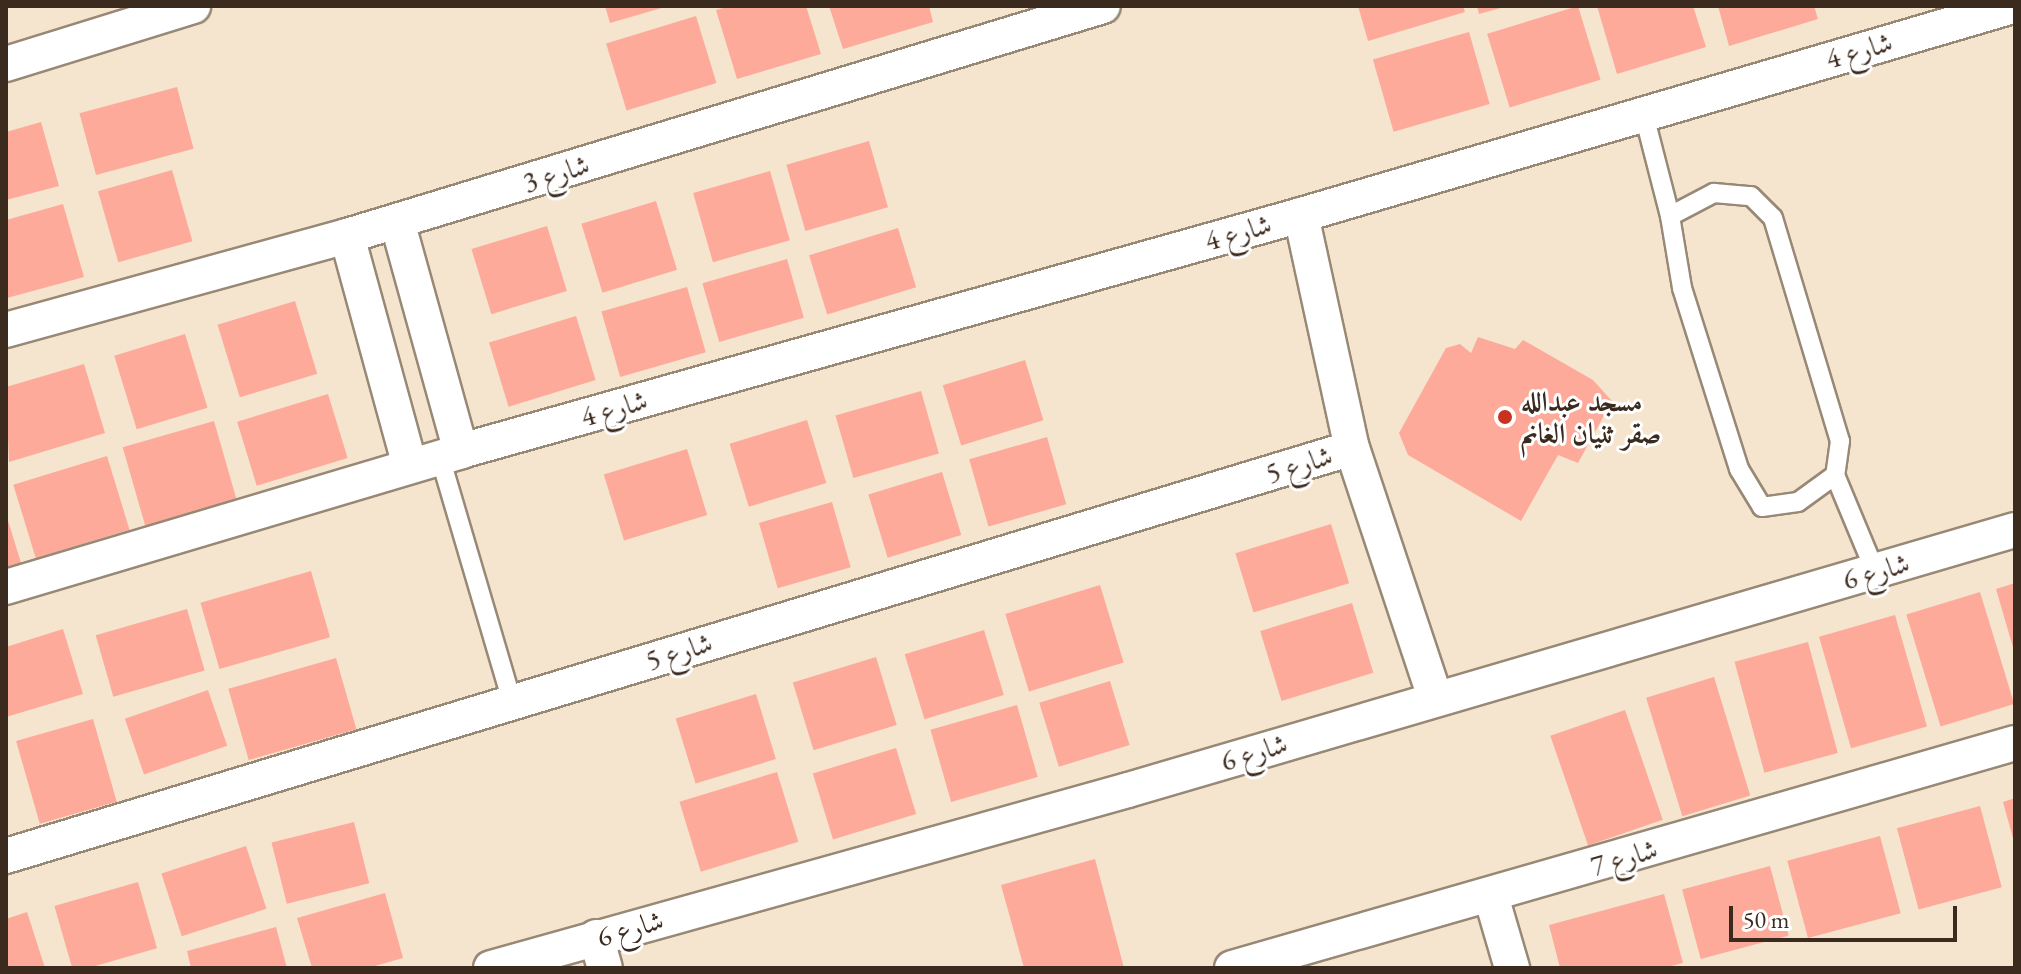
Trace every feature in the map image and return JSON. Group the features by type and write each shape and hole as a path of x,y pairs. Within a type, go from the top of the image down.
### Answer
{"street":[{"path":"6,64 193,6"},
{"name":"شارع 3","path":"6,330 347,236 1103,6"},
{"name":"شارع 4","path":"6,587 437,458 1301,215 1643,111 2013,6"},
{"name":"شارع 5","path":"1301,215 1352,448 1435,697"},
{"path":"397,221 437,458"},
{"path":"347,236 437,458"},
{"name":"شارع 5","path":"6,856 1352,448"},
{"name":"شارع 6","path":"491,968 600,953 1435,697 2015,530"},
{"name":"شارع 7","path":"1232,968 2015,743"},
{"path":"1491,896 1512,968"}],"lane":[{"path":"1643,111 1670,216 1682,288 1739,469 1762,507 1798,502 1835,475"},
{"path":"1670,216 1714,193 1751,196 1773,218 1840,441 1835,475 1875,571"},
{"path":"437,458 512,702"}],"building":[{"path":"605,6 665,6 665,7 610,23"},
{"path":"730,6 806,6 821,54 737,79 716,10"},
{"path":"829,6 929,6 933,22 843,49"},
{"path":"1358,6 1463,6 1465,12 1368,41"},
{"path":"1477,6 1504,6 1504,7 1479,14"},
{"path":"1578,6 1601,80 1510,107 1487,34"},
{"path":"1597,6 1693,6 1706,47 1617,74"},
{"path":"1718,6 1814,6 1818,19 1729,46"},
{"path":"696,16 716,83 627,110 606,43"},
{"path":"1469,32 1490,104 1394,132 1373,60"},
{"path":"177,87 194,149 96,175 79,113"},
{"path":"41,122 59,186 6,200 6,132"},
{"path":"869,141 888,207 805,231 786,165"},
{"path":"172,170 192,241 118,262 98,191"},
{"path":"770,171 790,240 713,262 693,193"},
{"path":"656,201 677,270 602,293 581,224"},
{"path":"63,204 84,277 7,298 6,220"},
{"path":"547,226 567,291 491,314 471,249"},
{"path":"898,228 916,287 827,314 809,255"},
{"path":"787,259 804,318 719,342 702,283"},
{"path":"687,287 706,352 620,377 601,312"},
{"path":"295,301 317,374 240,397 218,325"},
{"path":"576,316 596,380 509,407 489,343"},
{"path":"185,334 208,408 137,429 114,356"},
{"name":"مسجد عبدالله صقر ثنيان الغانم","path":"1478,337 1515,349 1523,340 1593,380 1612,401 1578,463 1558,455 1521,521 1408,455 1399,433 1446,348 1460,344 1471,353"},
{"path":"1025,360 1043,420 961,445 943,385"},
{"path":"84,364 105,433 9,462 6,387"},
{"path":"921,391 939,453 853,478 835,416"},
{"path":"328,394 348,458 257,486 237,422"},
{"path":"807,420 826,483 749,507 730,444"},
{"path":"214,421 237,500 145,526 123,447"},
{"path":"1047,437 1066,504 988,527 969,459"},
{"path":"687,449 707,515 624,540 604,474"},
{"path":"107,456 130,530 36,558 13,485"},
{"path":"942,472 961,535 888,558 868,495"},
{"path":"832,502 851,567 778,588 759,523"},
{"path":"6,518 21,563 6,568"},
{"path":"1331,524 1349,583 1253,613 1235,553"},
{"path":"311,571 330,637 219,669 200,603"},
{"path":"2015,583 2015,651 2014,651 1996,589"},
{"path":"1100,585 1124,662 1029,691 1005,614"},
{"path":"1980,592 2014,704 1941,726 1906,615"},
{"path":"1352,603 1373,673 1282,701 1260,631"},
{"path":"187,609 205,671 113,697 96,635"},
{"path":"1895,615 1927,727 1851,748 1819,637"},
{"path":"63,629 83,694 6,717 6,647"},
{"path":"984,630 1004,695 925,719 905,654"},
{"path":"1808,642 1838,753 1764,773 1735,662"},
{"path":"876,657 897,725 814,750 793,682"},
{"path":"336,658 356,729 249,760 228,689"},
{"path":"1714,677 1750,796 1682,816 1646,698"},
{"path":"1110,681 1130,745 1059,767 1039,703"},
{"path":"208,690 227,746 144,774 125,719"},
{"path":"756,694 776,759 696,784 676,719"},
{"path":"1017,705 1038,777 951,802 930,730"},
{"path":"1625,710 1663,820 1588,845 1550,736"},
{"path":"93,719 117,802 40,824 16,741"},
{"path":"896,748 916,814 833,839 813,773"},
{"path":"777,772 798,842 701,872 679,802"},
{"path":"2015,798 2015,842 2014,842 2003,802"},
{"path":"1980,806 2002,887 1919,909 1897,828"},
{"path":"354,822 369,883 287,904 272,843"},
{"path":"1880,836 1901,913 1808,938 1787,861"},
{"path":"246,846 266,909 182,936 161,874"},
{"path":"1095,859 1124,968 1024,968 1001,885"},
{"path":"1770,866 1789,936 1701,959 1682,890"},
{"path":"138,882 157,948 88,968 72,968 54,906"},
{"path":"385,893 403,958 368,968 312,968 297,918"},
{"path":"1664,894 1683,963 1664,968 1560,968 1549,925"},
{"path":"27,912 45,968 6,968 6,919"},
{"path":"276,927 287,968 191,968 187,951"}],"place":[{"name":"مسجد عبدالله صقر ثنيان الغانم","path":"1505,417"}]}
